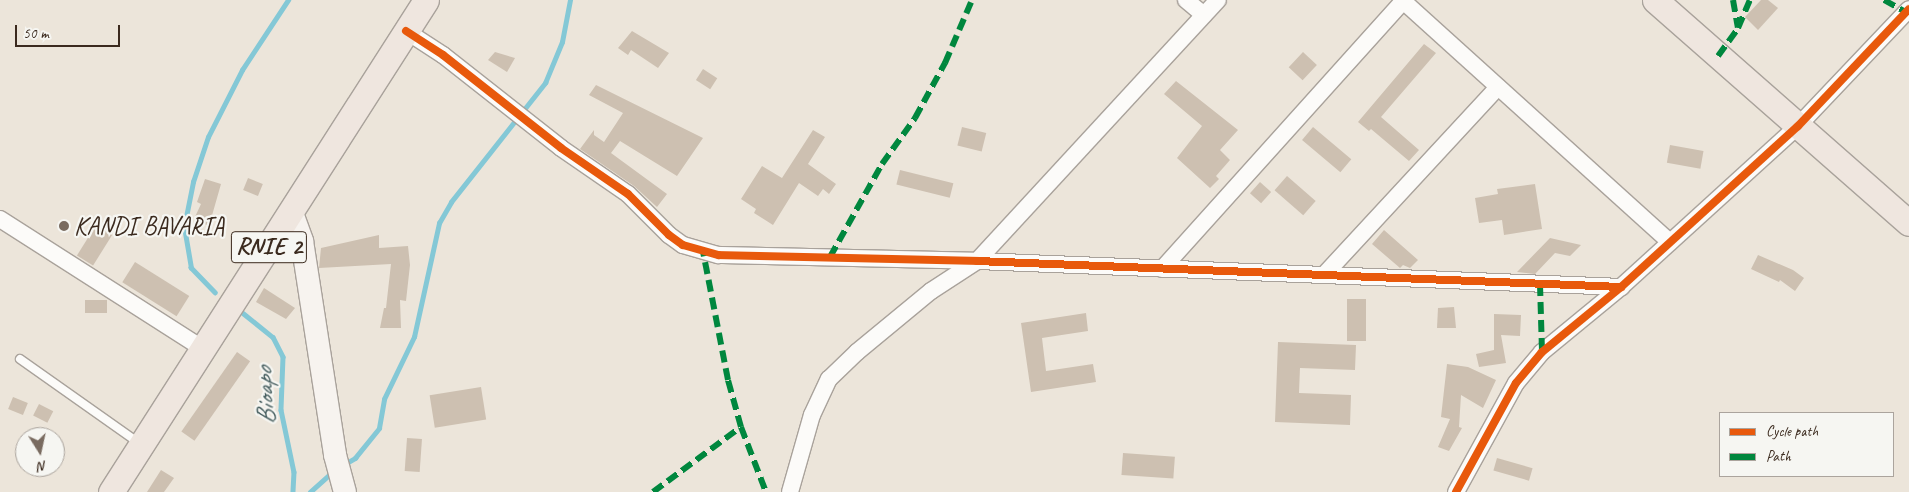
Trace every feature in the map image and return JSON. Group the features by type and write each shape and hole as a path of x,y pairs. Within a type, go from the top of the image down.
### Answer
{"main road":[{"name":"RNIE 2","path":"111,492 202,348 292,213 426,0"},
{"path":"1655,0 1909,223"}],"street":[{"path":"1186,0 1204,15"},
{"path":"790,492 812,415 829,379 857,352 931,291 977,261 1218,0"},
{"path":"1162,269 1402,1 1670,242"},
{"path":"1456,492 1516,382 1542,352 1621,288 1798,126 1909,9"},
{"path":"406,32 443,55 561,148 628,194 683,245 735,256 977,261 1621,288"},
{"path":"1324,275 1498,87"},
{"path":"292,213 302,241 335,455 344,485"},
{"path":"0,219 202,348"}],"lane":[{"path":"20,360 140,444"}],"building":[{"path":"1761,0 1768,0 1778,8 1758,30 1745,17"},
{"path":"632,31 669,53 658,68 631,50 628,55 618,48"},
{"path":"1424,44 1436,53 1381,117 1419,150 1409,161 1371,129 1369,131 1358,122"},
{"path":"495,52 515,58 507,72 488,60"},
{"path":"1303,52 1317,65 1303,80 1289,67"},
{"path":"703,69 717,78 710,89 696,80"},
{"path":"1176,81 1238,130 1220,150 1230,160 1216,176 1219,179 1210,188 1177,158 1202,126 1164,94"},
{"path":"596,85 703,138 677,176 620,141 611,153 667,194 657,207 634,186 580,149 594,130 594,135 604,142 623,113 589,95"},
{"path":"962,127 986,133 982,151 957,145"},
{"path":"1313,127 1351,159 1340,172 1302,140"},
{"path":"813,130 825,137 808,164 836,184 829,194 823,189 818,196 799,183 773,225 754,213 756,209 741,199 762,166 782,178"},
{"path":"1670,145 1703,151 1700,169 1667,163"},
{"path":"900,170 953,183 950,198 896,185"},
{"path":"1287,176 1316,201 1303,215 1275,190"},
{"path":"248,178 263,184 258,196 243,190"},
{"path":"205,179 221,184 209,226 194,219 201,204 197,202"},
{"path":"1260,182 1271,192 1261,203 1250,193"},
{"path":"1535,184 1542,229 1504,235 1502,220 1479,223 1475,198 1498,194 1497,189"},
{"path":"96,225 112,235 93,266 77,256"},
{"path":"1384,230 1418,260 1410,268 1403,265 1400,268 1372,244"},
{"path":"379,235 379,248 408,246 410,265 406,301 400,300 401,328 380,328 384,308 386,308 391,264 319,268 321,248"},
{"path":"1550,238 1581,245 1570,256 1555,253 1535,274 1517,272"},
{"path":"1758,255 1793,270 1804,278 1795,291 1780,280 1779,282 1751,269"},
{"path":"135,262 189,296 177,316 122,282"},
{"path":"264,288 295,308 286,319 256,302"},
{"path":"1347,299 1366,299 1366,341 1347,341"},
{"path":"85,300 107,300 107,313 85,313"},
{"path":"1454,307 1456,328 1437,328 1438,308"},
{"path":"1086,313 1088,331 1042,338 1046,371 1093,364 1096,382 1031,392 1021,323"},
{"path":"1494,314 1521,315 1520,336 1501,335 1506,363 1479,367 1476,354 1494,350"},
{"path":"1278,342 1356,345 1355,370 1300,368 1299,393 1351,395 1350,425 1275,422"},
{"path":"237,352 250,361 194,441 181,431"},
{"path":"1447,364 1468,367 1496,380 1483,408 1461,395 1459,427 1462,428 1449,451 1438,447 1450,419 1441,417"},
{"path":"481,387 486,420 435,428 430,395"},
{"path":"13,397 28,403 23,415 8,409"},
{"path":"39,404 53,411 47,423 33,416"},
{"path":"407,438 422,439 420,472 405,471"},
{"path":"1123,453 1175,457 1173,479 1121,475"},
{"path":"1497,458 1533,468 1529,481 1493,470"},
{"path":"161,470 174,478 164,492 147,492"}],"waterway":[{"path":"215,293 191,268 184,227 193,182 208,137 242,70 288,0"},
{"path":"345,464 355,458 379,428 384,399 414,337 439,223 451,202 545,83 562,42 570,0"},
{"name":"Bioapo","path":"243,313 273,337 283,357 281,410 294,472 293,492"},
{"path":"310,492 332,472"}],"marked path":[{"path":"830,257 882,164 915,118 945,63 972,0"},
{"path":"1733,0 1738,28"},
{"path":"1718,56 1738,28 1750,0"},
{"path":"1884,0 1906,12"},
{"path":"653,492 741,427 728,380 703,251"},
{"path":"1540,284 1542,352"},
{"path":"741,427 766,492"}],"cycle path":[{"path":"1456,492 1516,383 1542,352 1621,287 1798,126 1909,9"},
{"path":"406,31 443,55 561,148 628,194 669,235 683,245 719,255 977,261 1621,287"}],"place":[{"name":"KANDI BAVARIA","path":"64,226"}]}
